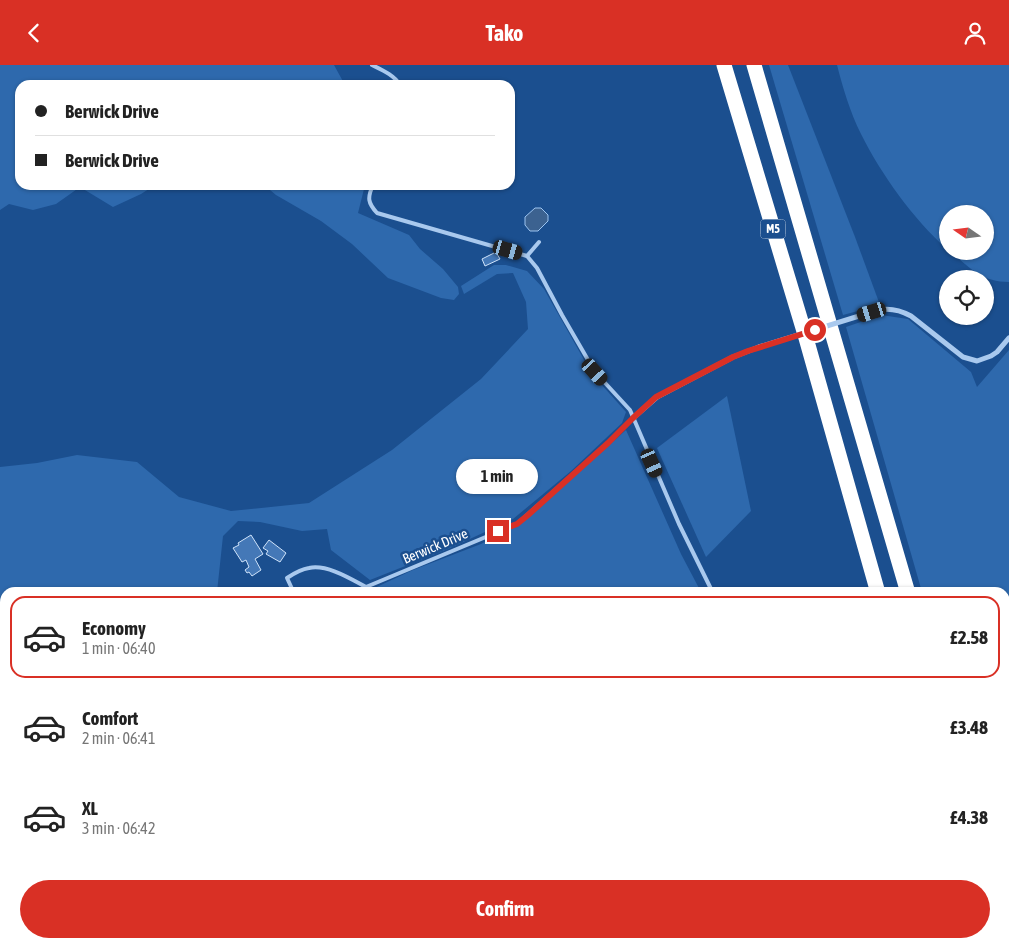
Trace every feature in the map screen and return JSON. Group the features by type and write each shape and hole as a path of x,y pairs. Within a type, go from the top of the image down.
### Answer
{"highway":[{"name":"M5","path":"724,65 806,338 876,587"},
{"name":"M5","path":"754,65 906,587"}],"street":[{"name":"Berwick Drive","path":"633,418 656,397 733,357 759,347 886,309 904,312 911,316 963,357 977,361 997,352 1009,338"}],"lane":[{"path":"372,65 397,80"},
{"path":"371,190 369,194 370,205 377,213 527,255 537,269 595,372 630,410 679,525 710,587"},
{"path":"527,255 539,242"},
{"name":"Berwick Drive","path":"366,587 517,524 608,443 633,418"},
{"path":"291,587 287,578 310,567 327,569 344,575 366,587"}],"shaded area":[{"path":"0,65 334,65 342,80 15,80 15,190 76,190 56,204 33,210 9,204 0,210"},
{"path":"769,65 788,65 880,305 843,315"},
{"path":"837,65 1009,65 1009,282 994,280 994,270 973,270 961,260 994,260 994,205 939,205 939,242 910,210 878,165 861,134 847,100"},
{"path":"85,190 147,190 141,194 113,207"},
{"path":"270,190 364,190 358,213 409,235 420,249 443,269 458,287 459,294 454,300 441,298 388,278 352,244 321,221"},
{"path":"535,208 541,208 548,215 548,221 538,231 530,231 525,225 525,217"},
{"path":"494,265 506,265 527,271 544,289 592,374 626,412 622,423 571,471 513,519 448,549 370,580 331,550 327,529 302,531 260,522 238,521 223,536 218,587 0,587 0,467 37,463 77,455 137,462 179,497 231,511 309,503 392,450 481,379 528,329 526,302 513,273 497,274 464,294 461,286"},
{"path":"881,315 908,319 971,372 977,387 1009,350 1009,587 921,587 846,327"},
{"path":"727,396 751,511 706,557 657,448"},
{"path":"626,430 681,554 698,587 377,587 413,570 481,544 516,526"}],"building":[{"path":"496,252 500,259 485,266 482,259"},
{"path":"251,535 263,554 255,559 261,570 252,576 245,570 249,567 246,560 242,562 233,548"},
{"path":"269,540 286,553 280,562 266,554 268,551 263,548"}],"route":[{"path":"498,531 517,524 528,515 617,435 656,397 733,357 815,330"}]}
